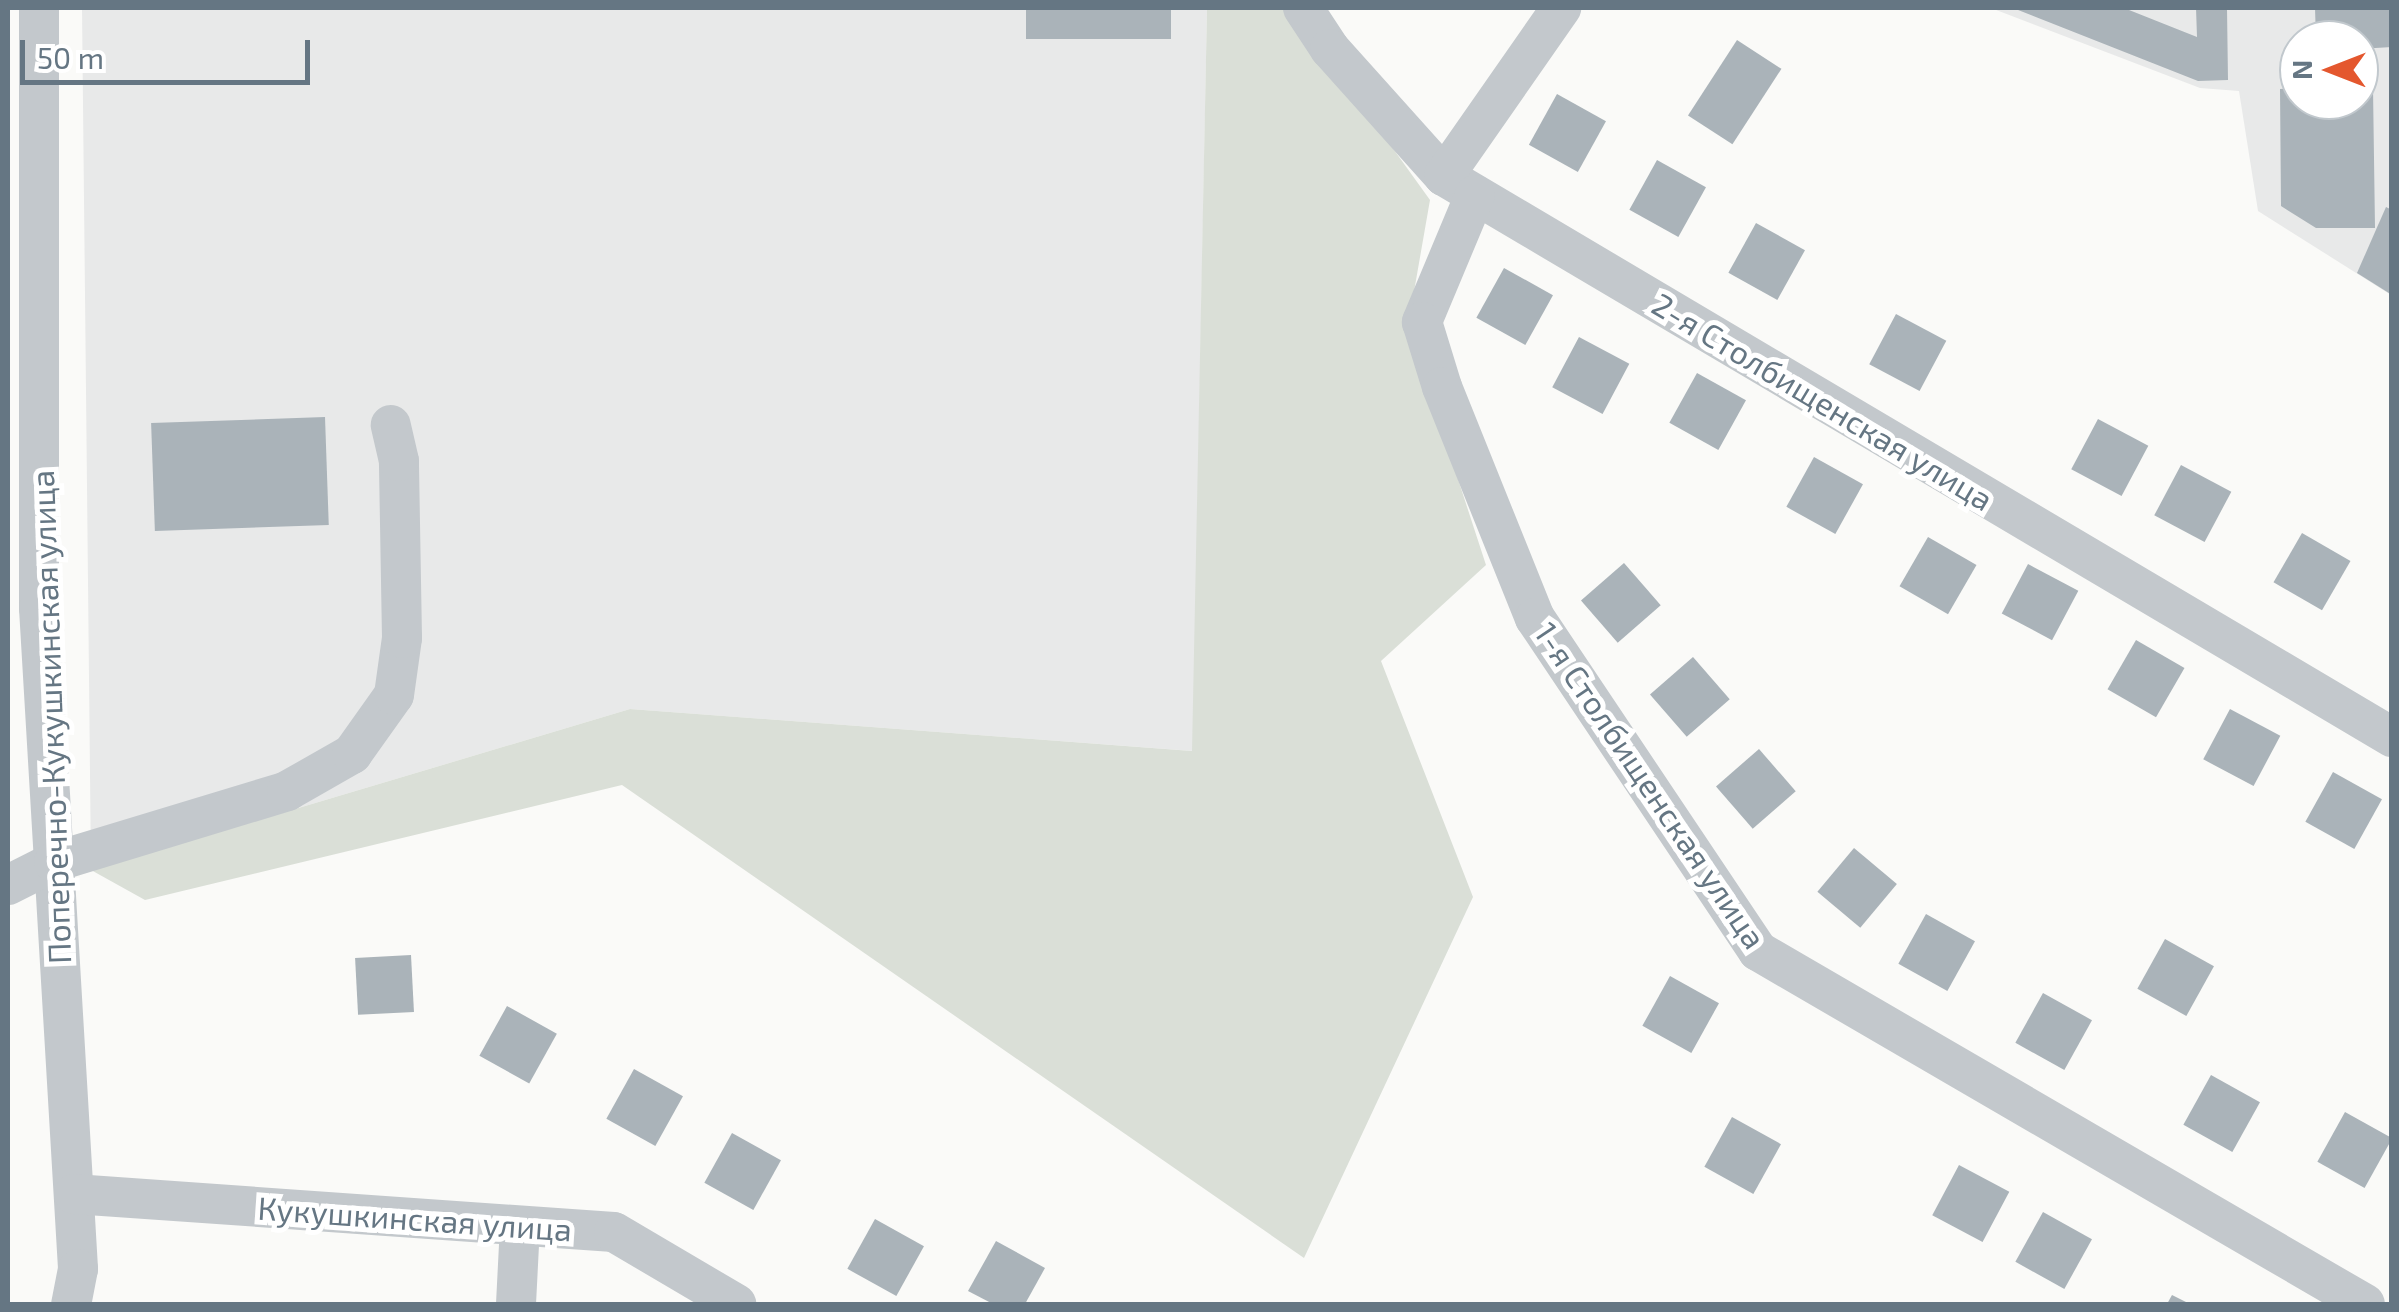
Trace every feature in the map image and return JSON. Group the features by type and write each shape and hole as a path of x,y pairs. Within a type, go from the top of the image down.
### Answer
{"street":[{"name":"Поперечно-Кукушкинская улица","path":"39,8 39,608 78,1268 71,1304"},
{"name":"2-я Столбищенская улица","path":"1303,8 1330,49 1459,185 2392,737"},
{"name":"1-я Столбищенская улица","path":"1561,8 1459,185 1422,322 1442,387 1535,618 1758,950 2365,1304"},
{"path":"8,885 54,862 288,791 352,754 394,695 402,638 398,461 392,425"},
{"name":"Кукушкинская улица","path":"74,1194 614,1232 736,1304"},
{"path":"516,1304 520,1226"}],"shaded area":[{"path":"82,8 1207,8 1193,751 630,709 91,870"},
{"path":"1207,8 1292,8 1430,200 1408,326 1486,565 1381,661 1473,897 1304,1258 622,785 145,900 91,870 630,709 1192,751"},
{"path":"1991,8 2391,8 2391,295 2258,211 2239,91 2200,88"}],"building":[{"path":"1026,8 1171,8 1171,39 1026,39"},
{"path":"2013,8 2124,8 2197,37 2196,8 2227,8 2228,80 2198,81"},
{"path":"2315,8 2392,8 2392,47 2379,48 2379,20 2315,20"},
{"path":"1737,40 1781,69 1732,144 1688,115"},
{"path":"1557,94 1606,121 1578,172 1529,145"},
{"path":"2280,120 2373,120 2375,228 2316,228 2281,206"},
{"path":"1657,160 1706,187 1678,237 1629,210"},
{"path":"2386,207 2392,210 2392,295 2357,273"},
{"path":"1756,223 1805,250 1777,300 1728,273"},
{"path":"1504,268 1553,295 1525,345 1476,318"},
{"path":"1896,314 1946,341 1920,391 1869,364"},
{"path":"1579,337 1629,364 1603,414 1552,387"},
{"path":"1697,373 1746,400 1718,450 1669,423"},
{"path":"325,417 329,525 155,531 151,423"},
{"path":"2098,419 2148,446 2122,496 2071,469"},
{"path":"1814,457 1863,484 1835,534 1786,507"},
{"path":"2181,465 2231,492 2205,542 2154,515"},
{"path":"2302,533 2350,561 2322,610 2274,582"},
{"path":"1928,537 1976,565 1948,614 1900,586"},
{"path":"1624,563 1661,605 1618,643 1581,600"},
{"path":"2028,564 2078,591 2052,640 2002,613"},
{"path":"2136,640 2184,668 2156,717 2108,689"},
{"path":"1693,657 1730,699 1687,737 1650,694"},
{"path":"2230,709 2280,736 2254,786 2203,759"},
{"path":"1759,749 1796,791 1753,829 1716,786"},
{"path":"2333,772 2382,799 2354,849 2305,822"},
{"path":"1854,848 1897,884 1860,928 1817,892"},
{"path":"1926,914 1975,941 1947,991 1898,964"},
{"path":"2165,939 2214,966 2186,1016 2137,989"},
{"path":"411,955 414,1012 358,1015 355,958"},
{"path":"1670,976 1719,1003 1691,1053 1642,1026"},
{"path":"2043,993 2092,1020 2064,1070 2015,1043"},
{"path":"507,1006 557,1034 529,1083 479,1056"},
{"path":"634,1069 683,1096 655,1146 606,1119"},
{"path":"2211,1075 2260,1102 2232,1152 2183,1125"},
{"path":"2345,1112 2392,1138 2365,1188 2317,1162"},
{"path":"1732,1117 1781,1144 1753,1194 1704,1167"},
{"path":"732,1133 781,1160 753,1210 704,1183"},
{"path":"1959,1165 2009,1192 1983,1242 1932,1215"},
{"path":"2043,1212 2092,1239 2064,1289 2015,1262"},
{"path":"875,1219 924,1246 896,1296 847,1269"},
{"path":"996,1241 1045,1268 1025,1304 993,1304 968,1291"},
{"path":"2172,1295 2190,1304 2167,1304"}]}
